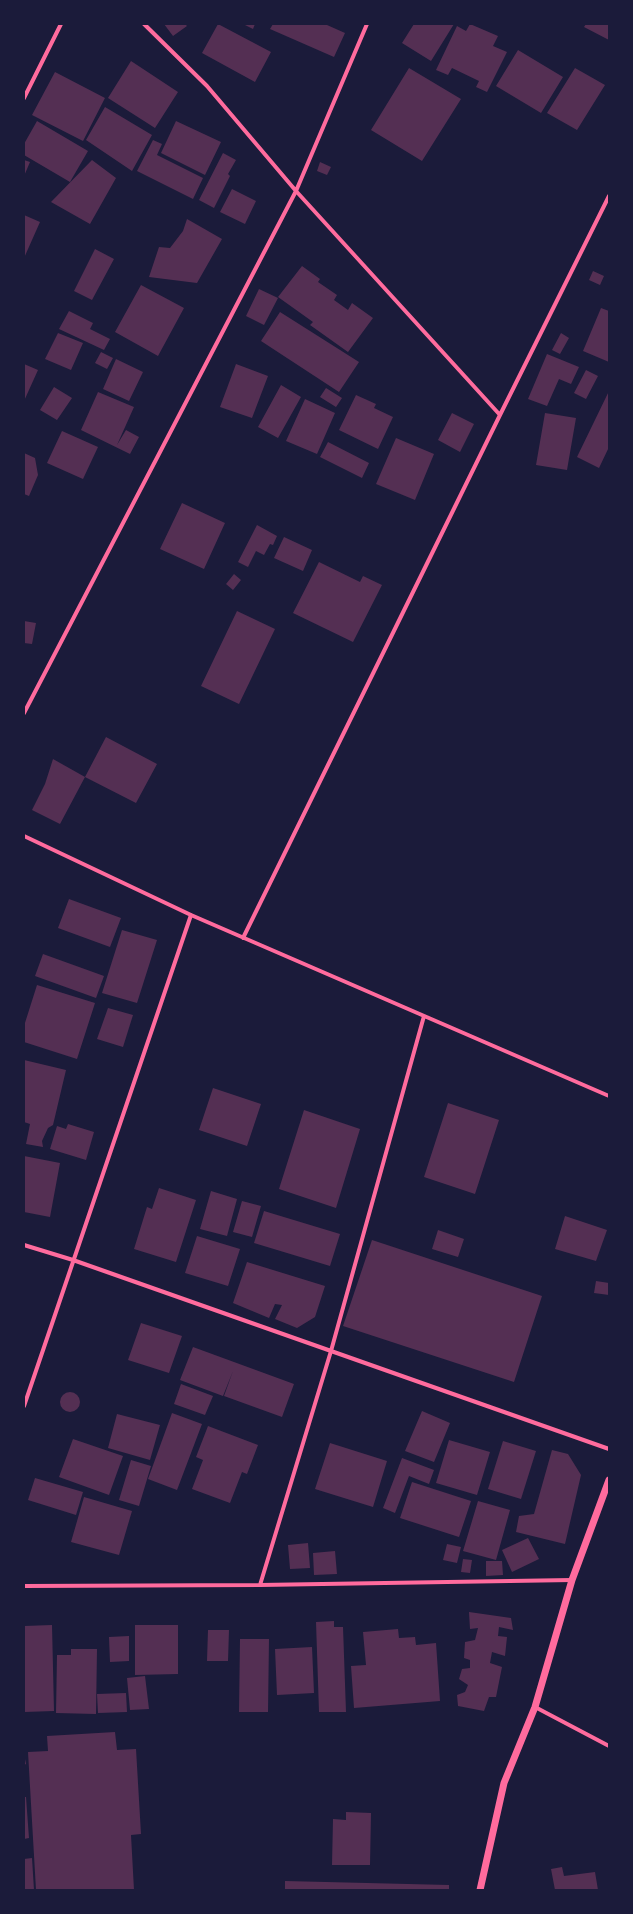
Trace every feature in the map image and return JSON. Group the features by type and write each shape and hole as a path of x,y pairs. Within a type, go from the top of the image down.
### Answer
{"street":[{"path":"24,98 61,24"},
{"path":"144,24 207,86 296,191 500,415"},
{"path":"24,712 296,191 366,24"},
{"path":"243,938 609,196"},
{"path":"24,836 190,915 609,1096"},
{"path":"24,1406 190,915"},
{"path":"260,1585 332,1351 424,1016"},
{"path":"24,1245 73,1260 609,1449"},
{"path":"480,1890 504,1783 535,1707 572,1580 609,1480"},
{"path":"24,1586 260,1585 572,1580"},
{"path":"535,1707 609,1746"}],"building":[{"path":"164,24 185,24 187,26 173,36"},
{"path":"218,24 271,52 255,82 202,53"},
{"path":"243,24 255,24 253,29"},
{"path":"273,24 328,24 327,25 345,33 334,57 270,29"},
{"path":"414,24 454,24 431,61 402,43"},
{"path":"470,24 498,36 493,46 507,52 487,92 476,87 479,81 452,68 448,75 436,70 457,26 466,31"},
{"path":"586,24 609,24 609,40 584,27"},
{"path":"518,50 563,77 541,113 496,86"},
{"path":"131,61 178,92 155,128 108,98"},
{"path":"409,68 461,99 422,161 371,130"},
{"path":"575,68 605,85 577,130 547,113"},
{"path":"55,72 105,98 83,141 32,115"},
{"path":"105,107 152,135 132,171 86,140"},
{"path":"37,121 88,151 70,182 24,155 24,144"},
{"path":"176,121 221,142 205,175 161,153"},
{"path":"153,140 162,144 157,155 203,178 193,199 137,171"},
{"path":"223,153 236,160 228,174 230,176 214,208 199,200"},
{"path":"24,160 30,162 24,176"},
{"path":"92,160 116,178 90,224 51,202"},
{"path":"320,162 331,167 327,175 317,171"},
{"path":"232,189 256,201 245,224 220,212"},
{"path":"24,215 40,222 24,258"},
{"path":"187,219 222,239 197,283 149,277 159,247 170,248 183,231"},
{"path":"95,249 114,259 92,300 74,291"},
{"path":"302,266 320,279 318,282 337,295 334,300 348,310 352,303 373,318 348,352 310,325 313,322 278,297"},
{"path":"593,271 604,276 600,285 589,280"},
{"path":"141,285 184,308 158,356 115,332"},
{"path":"259,289 278,298 264,325 246,316"},
{"path":"601,308 609,311 609,362 583,351"},
{"path":"69,311 93,323 90,329 110,339 104,350 59,329"},
{"path":"280,312 359,362 339,392 261,341"},
{"path":"58,333 83,343 71,370 45,359"},
{"path":"561,333 569,338 560,354 552,350"},
{"path":"101,352 113,358 107,369 95,363"},
{"path":"547,354 579,367 571,384 559,379 547,406 528,399"},
{"path":"116,359 143,372 129,401 103,389"},
{"path":"24,364 38,370 24,401"},
{"path":"236,364 268,376 252,418 220,407"},
{"path":"586,370 598,376 586,399 574,393"},
{"path":"281,385 301,397 278,438 258,427"},
{"path":"54,387 72,398 57,420 40,410"},
{"path":"326,388 342,398 336,407 320,397"},
{"path":"609,391 609,447 599,468 577,457"},
{"path":"98,392 134,407 117,445 126,430 139,437 130,454 81,430"},
{"path":"356,395 376,404 374,408 393,417 378,449 339,430"},
{"path":"305,399 335,413 317,454 286,441"},
{"path":"452,413 474,424 460,452 438,440"},
{"path":"545,413 576,418 567,470 536,465"},
{"path":"62,431 98,447 83,479 47,463"},
{"path":"396,438 434,454 415,500 376,484"},
{"path":"328,442 369,463 362,478 320,457"},
{"path":"24,453 35,458 38,475 29,496 24,494"},
{"path":"182,503 225,523 204,569 160,549"},
{"path":"257,525 277,536 273,545 270,544 264,555 256,551 248,567 238,562"},
{"path":"284,537 312,550 303,571 274,558"},
{"path":"319,562 360,582 363,576 382,585 353,642 293,613"},
{"path":"234,574 241,580 233,590 226,584"},
{"path":"237,611 275,629 239,704 201,686"},
{"path":"24,621 36,623 32,644 24,643"},
{"path":"106,737 157,764 136,803 85,777"},
{"path":"53,759 85,777 60,824 32,810 45,784"},
{"path":"69,899 121,918 110,947 58,928"},
{"path":"122,930 157,940 137,1003 102,993"},
{"path":"43,954 104,976 96,998 35,976"},
{"path":"37,985 95,1003 77,1059 24,1042 24,1026"},
{"path":"108,1008 133,1015 123,1047 97,1039"},
{"path":"24,1060 66,1070 53,1125 48,1128 42,1141 43,1147 26,1144 30,1124 24,1122"},
{"path":"213,1088 261,1104 247,1146 199,1130"},
{"path":"448,1103 499,1120 475,1194 424,1177"},
{"path":"304,1110 360,1129 336,1208 279,1189"},
{"path":"68,1124 94,1132 86,1160 50,1149 57,1126 66,1129"},
{"path":"24,1156 60,1163 50,1217 24,1212"},
{"path":"159,1188 196,1200 176,1262 134,1249 147,1207 152,1209"},
{"path":"211,1191 237,1199 227,1236 200,1229"},
{"path":"242,1201 261,1206 252,1237 233,1232"},
{"path":"264,1211 340,1234 330,1266 254,1243"},
{"path":"565,1216 607,1230 596,1261 555,1249"},
{"path":"438,1230 464,1239 458,1257 432,1249"},
{"path":"197,1236 240,1249 228,1286 185,1273"},
{"path":"372,1240 542,1296 514,1382 343,1326"},
{"path":"247,1262 325,1286 315,1317 297,1328 275,1319 282,1305 275,1304 269,1318 233,1303"},
{"path":"596,1281 609,1283 609,1295 594,1293"},
{"path":"141,1323 182,1336 169,1373 128,1360"},
{"path":"193,1347 294,1384 282,1417 224,1396 233,1371 223,1396 180,1380"},
{"path":"181,1384 213,1396 205,1415 174,1404"},
{"path":"66,1392 74,1392 80,1398 80,1406 74,1412 66,1412 60,1406 60,1398"},
{"path":"422,1411 450,1423 434,1462 405,1451"},
{"path":"172,1413 202,1424 177,1490 148,1479"},
{"path":"117,1414 160,1425 150,1460 108,1448"},
{"path":"208,1426 258,1445 247,1474 242,1472 230,1503 192,1489 203,1460 196,1457"},
{"path":"73,1439 123,1456 109,1495 59,1477"},
{"path":"449,1440 490,1452 477,1495 436,1483"},
{"path":"503,1441 536,1451 521,1499 488,1489"},
{"path":"330,1443 387,1461 373,1507 315,1489"},
{"path":"552,1450 568,1454 581,1475 565,1544 516,1532 519,1516 534,1514"},
{"path":"402,1458 434,1470 429,1484 409,1476 395,1513 383,1508"},
{"path":"131,1460 151,1466 139,1506 119,1500"},
{"path":"35,1478 83,1492 76,1515 28,1500"},
{"path":"412,1482 471,1501 459,1537 400,1518"},
{"path":"84,1497 132,1511 119,1555 71,1542"},
{"path":"478,1501 510,1510 496,1560 463,1551"},
{"path":"528,1538 539,1559 512,1572 502,1550"},
{"path":"308,1543 310,1568 290,1569 288,1545"},
{"path":"447,1544 461,1547 457,1563 443,1560"},
{"path":"335,1551 337,1574 314,1575 313,1553"},
{"path":"463,1559 472,1560 470,1573 461,1572"},
{"path":"486,1561 502,1561 503,1575 486,1576"},
{"path":"469,1612 511,1618 513,1630 499,1627 498,1636 507,1637 505,1656 492,1652 490,1663 502,1667 496,1697 489,1697 484,1711 458,1706 457,1695 465,1692 468,1685 459,1679 462,1669 470,1668 470,1660 464,1658 465,1642 475,1640 478,1628 470,1629"},
{"path":"334,1621 334,1627 343,1627 346,1712 319,1712 316,1622"},
{"path":"52,1625 54,1711 24,1712 24,1626"},
{"path":"135,1625 178,1625 178,1674 135,1675"},
{"path":"398,1629 399,1638 415,1637 416,1645 436,1643 440,1701 354,1708 351,1666 366,1665 363,1632"},
{"path":"208,1630 229,1630 228,1661 207,1661"},
{"path":"129,1636 129,1661 110,1662 109,1637"},
{"path":"240,1639 269,1639 268,1712 239,1712"},
{"path":"312,1647 314,1693 277,1695 275,1649"},
{"path":"71,1649 97,1649 96,1714 56,1713 57,1655 71,1655"},
{"path":"145,1676 149,1709 130,1710 127,1678"},
{"path":"126,1693 127,1712 98,1713 97,1694"},
{"path":"115,1732 117,1750 136,1749 141,1834 131,1835 134,1890 36,1890 28,1752 48,1751 47,1736"},
{"path":"24,1754 26,1764 24,1765"},
{"path":"24,1797 26,1797 29,1838 24,1839"},
{"path":"346,1812 371,1813 370,1865 332,1865 333,1819 346,1820"},
{"path":"32,1858 34,1890 24,1890 24,1859"},
{"path":"562,1867 564,1876 595,1872 598,1890 555,1890 551,1869"},
{"path":"285,1881 449,1885 449,1890 285,1890"}]}
